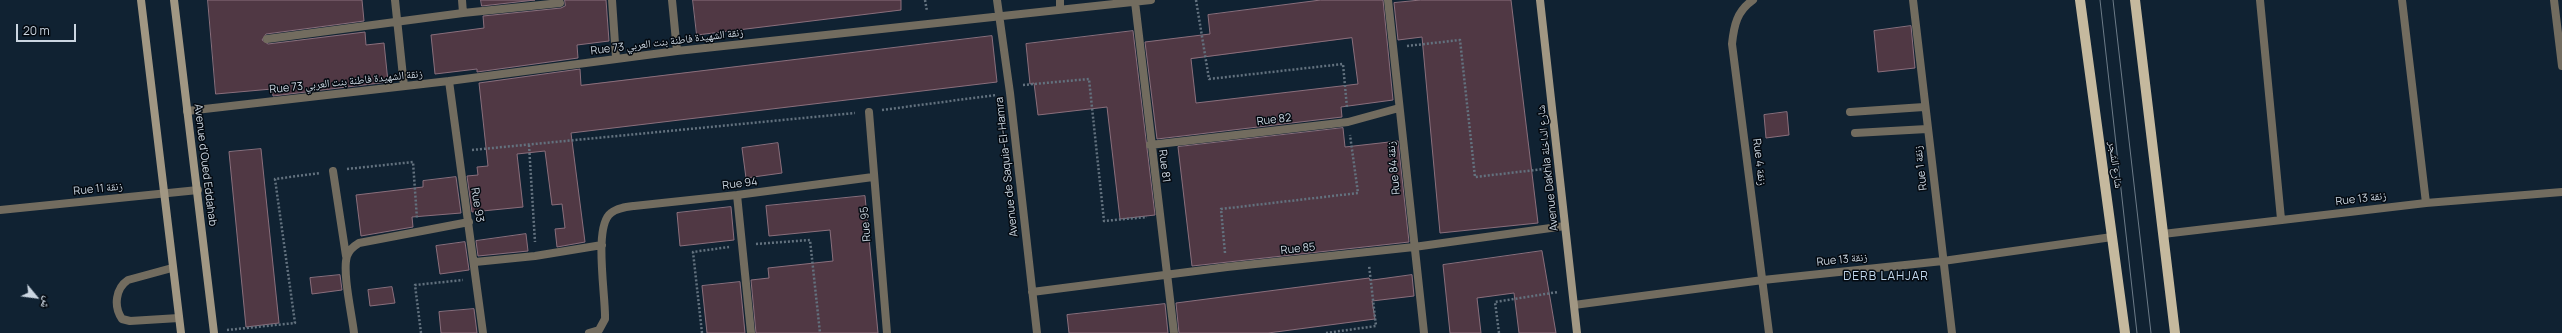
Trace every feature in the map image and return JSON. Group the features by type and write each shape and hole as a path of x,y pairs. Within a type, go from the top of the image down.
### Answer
{"main road":[{"name":"شارع الشجر","path":"2080,0 2125,333"},
{"path":"2135,0 2175,333"}],"street":[{"path":"141,0 163,194 181,333"},
{"name":"Avenue d'Oued Eddahab","path":"174,0 214,332"},
{"path":"395,0 404,86"},
{"path":"462,0 463,13"},
{"path":"612,0 616,58"},
{"path":"672,0 678,51"},
{"name":"Avenue de Saquia-El-Hamra","path":"997,0 1010,90 1037,333"},
{"path":"1060,0 1060,9"},
{"name":"Rue 73 زنقة الشهيدة فاطنة بنت العربي","path":"187,111 450,81 616,58 999,18 1060,9 1151,0"},
{"name":"Rue 84 زنقة","path":"1388,0 1424,333"},
{"name":"Avenue Dakhla شارع الداخلة","path":"1540,0 1577,333"},
{"name":"Rue 4 زنقة","path":"1752,0 1739,12 1734,27 1732,44 1769,333"},
{"name":"Rue 1 زنقة","path":"1913,0 1924,107 1952,333"},
{"path":"2260,0 2281,219"},
{"path":"2402,0 2426,203"},
{"path":"2554,0 2562,66"},
{"name":"Rue 81","path":"1135,2 1150,145 1168,276 1174,333"},
{"path":"267,39 397,23 463,13 560,4"},
{"name":"Rue 93","path":"450,81 458,151 475,262 483,333"},
{"path":"1850,112 1924,107"},
{"name":"Rue 82","path":"1150,145 1348,122 1399,108"},
{"name":"Rue 95","path":"869,112 873,177 887,333"},
{"path":"1855,134 1927,129"},
{"path":"333,171 346,256 347,286 354,333"},
{"name":"Rue 94","path":"602,245 602,231 610,213 621,208 737,196 873,177"},
{"name":"Rue 11 زنقة","path":"0,210 198,190"},
{"name":"Rue 13 زنقة","path":"2163,234 2426,203 2562,192"},
{"path":"737,196 750,333"},
{"path":"346,256 351,248 359,243 469,222"},
{"name":"Rue 85","path":"1032,292 1168,276 1227,267 1414,247 1565,226"},
{"name":"Rue 13 زنقة","path":"1574,305 1763,280 1943,261 2112,237"},
{"path":"475,262 535,256 602,245 605,319 599,330 589,333"},
{"path":"172,268 128,280 122,284 117,295 120,316 130,321 179,318"}],"path":[{"path":"1196,0 1209,79 1343,64 1348,122 1358,193 1221,209 1227,267"},
{"path":"1393,48 1460,40 1475,177 1559,167"},
{"path":"458,151 869,112 1088,79 1104,221 1160,216"},
{"path":"529,145 535,256"},
{"path":"214,332 295,323 275,179 413,162 418,231"},
{"path":"1326,333 1376,326 1367,252"},
{"path":"421,333 415,285 477,279"},
{"path":"1498,333 1495,302 1573,290"}],"building":[{"path":"208,0 362,0 364,21 266,34 262,40 268,44 365,32 366,45 384,43 388,82 273,96 272,89 216,94"},
{"path":"481,0 535,0 482,6"},
{"path":"565,0 606,0 609,41 577,45 578,58 477,72 477,69 435,74 431,35 484,28 483,16 561,8 565,6"},
{"path":"693,0 901,0 901,10 697,35"},
{"path":"1321,0 1383,0 1393,100 1341,107 1342,117 1157,139 1145,42 1210,34 1208,15","holes":["1352,38 1358,84 1196,103 1191,59"]},
{"path":"1421,0 1511,0 1538,223 1440,233 1422,37 1398,40 1394,3"},
{"path":"1911,26 1915,68 1878,72 1874,31"},
{"path":"1133,31 1155,215 1120,219 1107,107 1038,115 1034,83 1030,84 1026,44"},
{"path":"992,36 997,82 571,133 585,242 557,247 555,229 565,228 562,204 552,205 545,151 517,154 523,207 472,212 467,176 478,175 477,167 488,166 479,83 580,69 581,85"},
{"path":"1787,112 1789,135 1766,138 1764,115"},
{"path":"1343,128 1345,147 1398,141 1409,242 1192,266 1178,147"},
{"path":"778,143 782,173 746,178 742,148"},
{"path":"261,149 279,323 246,327 229,152"},
{"path":"456,177 461,213 412,217 413,227 361,236 356,195 423,187 423,181"},
{"path":"865,196 878,333 756,333 751,280 769,278 768,268 833,261 830,230 769,236 766,206"},
{"path":"731,207 734,240 680,246 677,213"},
{"path":"526,234 528,251 478,256 476,241"},
{"path":"465,242 469,270 440,274 436,246"},
{"path":"1542,251 1556,333 1519,333 1514,293 1477,298 1481,333 1450,333 1443,265"},
{"path":"340,275 342,290 312,294 310,278"},
{"path":"1412,275 1414,296 1372,301 1375,319 1268,333 1179,333 1176,303 1369,278 1370,280"},
{"path":"740,282 745,333 707,333 702,286"},
{"path":"392,287 395,303 370,306 368,290"},
{"path":"1165,304 1168,333 1069,333 1067,315"},
{"path":"474,309 477,333 441,333 439,312"}],"tram line":[{"path":"2100,0 2137,333"},
{"path":"2113,0 2151,333"}],"district":[{"name":"DERB LAHJAR","path":"1886,277"}]}
